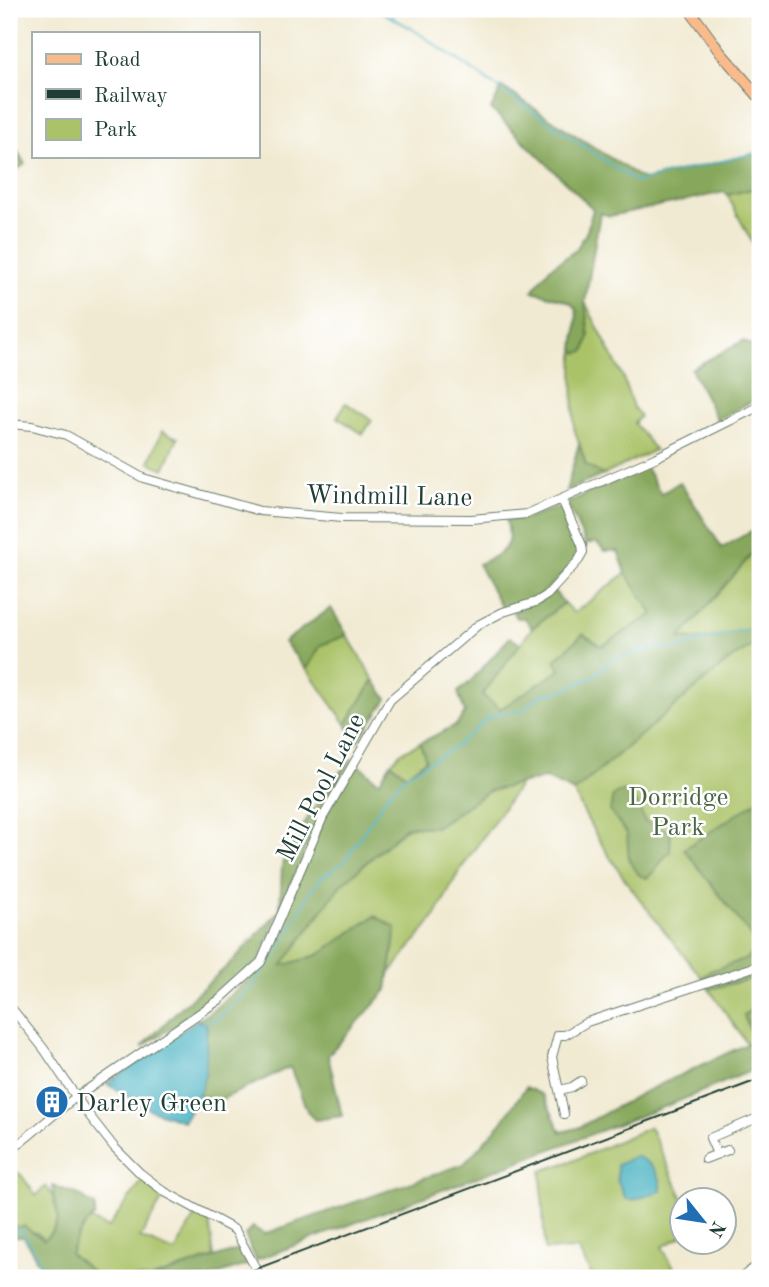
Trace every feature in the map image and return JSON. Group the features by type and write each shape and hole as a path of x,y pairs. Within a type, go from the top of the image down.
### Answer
{"main road":[{"path":"689,9 720,52 760,98"}],"street":[{"name":"Windmill Lane","path":"9,424 32,426 66,435 143,478 260,511 342,518 472,519 527,514 657,457 760,406"},
{"name":"Mill Pool Lane","path":"9,1152 76,1097 219,1000 261,962 323,817 390,700 478,625 503,612 537,602 547,595 579,560 583,552 582,545 562,500"},
{"path":"564,1114 552,1058 558,1035 565,1035 585,1023 760,965"},
{"path":"9,1005 44,1049 94,1122 139,1173 174,1197 239,1233 261,1278"},
{"path":"560,1090 581,1081"},
{"path":"717,1154 710,1138 760,1117"},
{"path":"705,1159 728,1150"},
{"path":"741,1278 760,1263"}],"green space":[{"path":"502,87 644,180 760,152 760,187 610,216 600,213 585,302 589,336 585,351 578,353 574,350 577,321 574,306 561,299 532,291 550,268 576,250 587,231 593,209 491,109"},
{"path":"9,137 25,164 9,175"},
{"path":"760,187 760,257 727,195"},
{"path":"585,302 622,375 633,407 640,416 634,423 655,450 603,475 586,465 574,428 573,369 578,309"},
{"path":"743,341 751,345 760,344 760,397 717,420 691,369"},
{"path":"346,403 372,420 363,434 337,417"},
{"path":"162,431 178,438 164,469 149,462"},
{"path":"579,443 586,465 603,475 566,491"},
{"path":"645,466 661,494 680,482 722,548 760,526 760,544 680,638 708,638 751,629 760,623 760,641 728,661 574,792 545,778 489,791 435,827 407,826 340,886 282,966 318,955 375,916 396,928 387,990 328,1055 342,1116 315,1120 308,1113 290,1067 216,1102 198,1095 206,1066 207,1025 197,1020 212,1011 261,968 324,818 355,762 379,782 391,763 406,775 426,760 420,743 456,725 465,713 458,692 510,637 520,644 482,695 500,709 560,670 555,660 583,634 602,646 653,614 626,573 618,551 605,551 596,542 586,544 567,503"},
{"path":"560,506 579,552 572,565 537,599 503,610 478,564 504,549 509,537 506,520 527,519"},
{"path":"760,544 760,623 754,629 709,640 679,638"},
{"path":"626,573 654,614 500,709 482,695 532,628 564,603 574,613"},
{"path":"554,591 564,603 532,628 525,618 516,618 513,612"},
{"path":"331,608 347,635 321,645 306,669 284,642"},
{"path":"347,635 374,680 346,724 307,669 321,645"},
{"name":"Dorridge Park","path":"760,641 760,962 703,979 616,866 574,792 728,661"},
{"path":"374,680 387,699 357,742 346,724"},
{"path":"420,743 426,759 406,775 391,763 400,753"},
{"path":"352,758 320,815 280,909 285,854 324,792"},
{"path":"520,784 458,873 436,915 390,973 396,928 375,916 318,955 281,967 340,886 408,826 435,827 489,791"},
{"path":"627,792 638,805 645,822 671,831 670,852 647,878 639,875 629,860 627,834 610,811 613,795"},
{"path":"760,799 760,980 756,978 709,989 703,977 710,971 746,959 759,946 684,849"},
{"path":"279,911 259,961 219,996 142,1047 177,1011 233,961"},
{"path":"760,969 760,1049 753,1052 709,989"},
{"path":"754,1007 760,1007 760,1067 674,1103 256,1260 245,1235 253,1227 264,1234 464,1164 501,1123 526,1087 543,1095 561,1132 578,1128 642,1093 747,1044 753,1037 744,1016"},
{"path":"650,1127 677,1186 668,1186 668,1244 662,1247 680,1278 593,1278 578,1249 545,1250 541,1171 575,1160"},
{"path":"9,1166 22,1176 36,1196 46,1186 55,1201 57,1220 44,1240 37,1233 13,1227 9,1220"},
{"path":"142,1181 163,1198 140,1238 175,1252 196,1214 209,1219 214,1257 153,1278 100,1278 70,1254 76,1238 89,1219 108,1228"},
{"path":"53,1186 77,1194 95,1206 95,1216 79,1233 70,1254 100,1278 64,1278 43,1271 24,1237 9,1237 9,1220 13,1227 24,1226 44,1240 52,1231 58,1218"},
{"path":"241,1249 249,1264 208,1278 153,1278"}],"water":[{"path":"197,1020 207,1025 205,1073 199,1095 183,1121 151,1110 107,1084"},
{"path":"635,1156 654,1169 660,1179 661,1191 633,1200 626,1199 617,1180 617,1165"}],"waterway":[{"path":"376,9 411,28 636,182 760,152"},
{"path":"391,17 401,9"},
{"path":"203,1023 219,1018 253,985 282,945 308,895 322,877 344,862 388,794 406,775 455,747 490,716 523,710 542,694 561,691 593,677 611,659 656,647 676,649 754,629 760,623"},
{"path":"9,1234 21,1230 42,1269 49,1266 81,1278"}],"railway":[{"path":"232,1278 760,1079"}],"place":[{"name":"Darley Green","path":"52,1102"}]}
